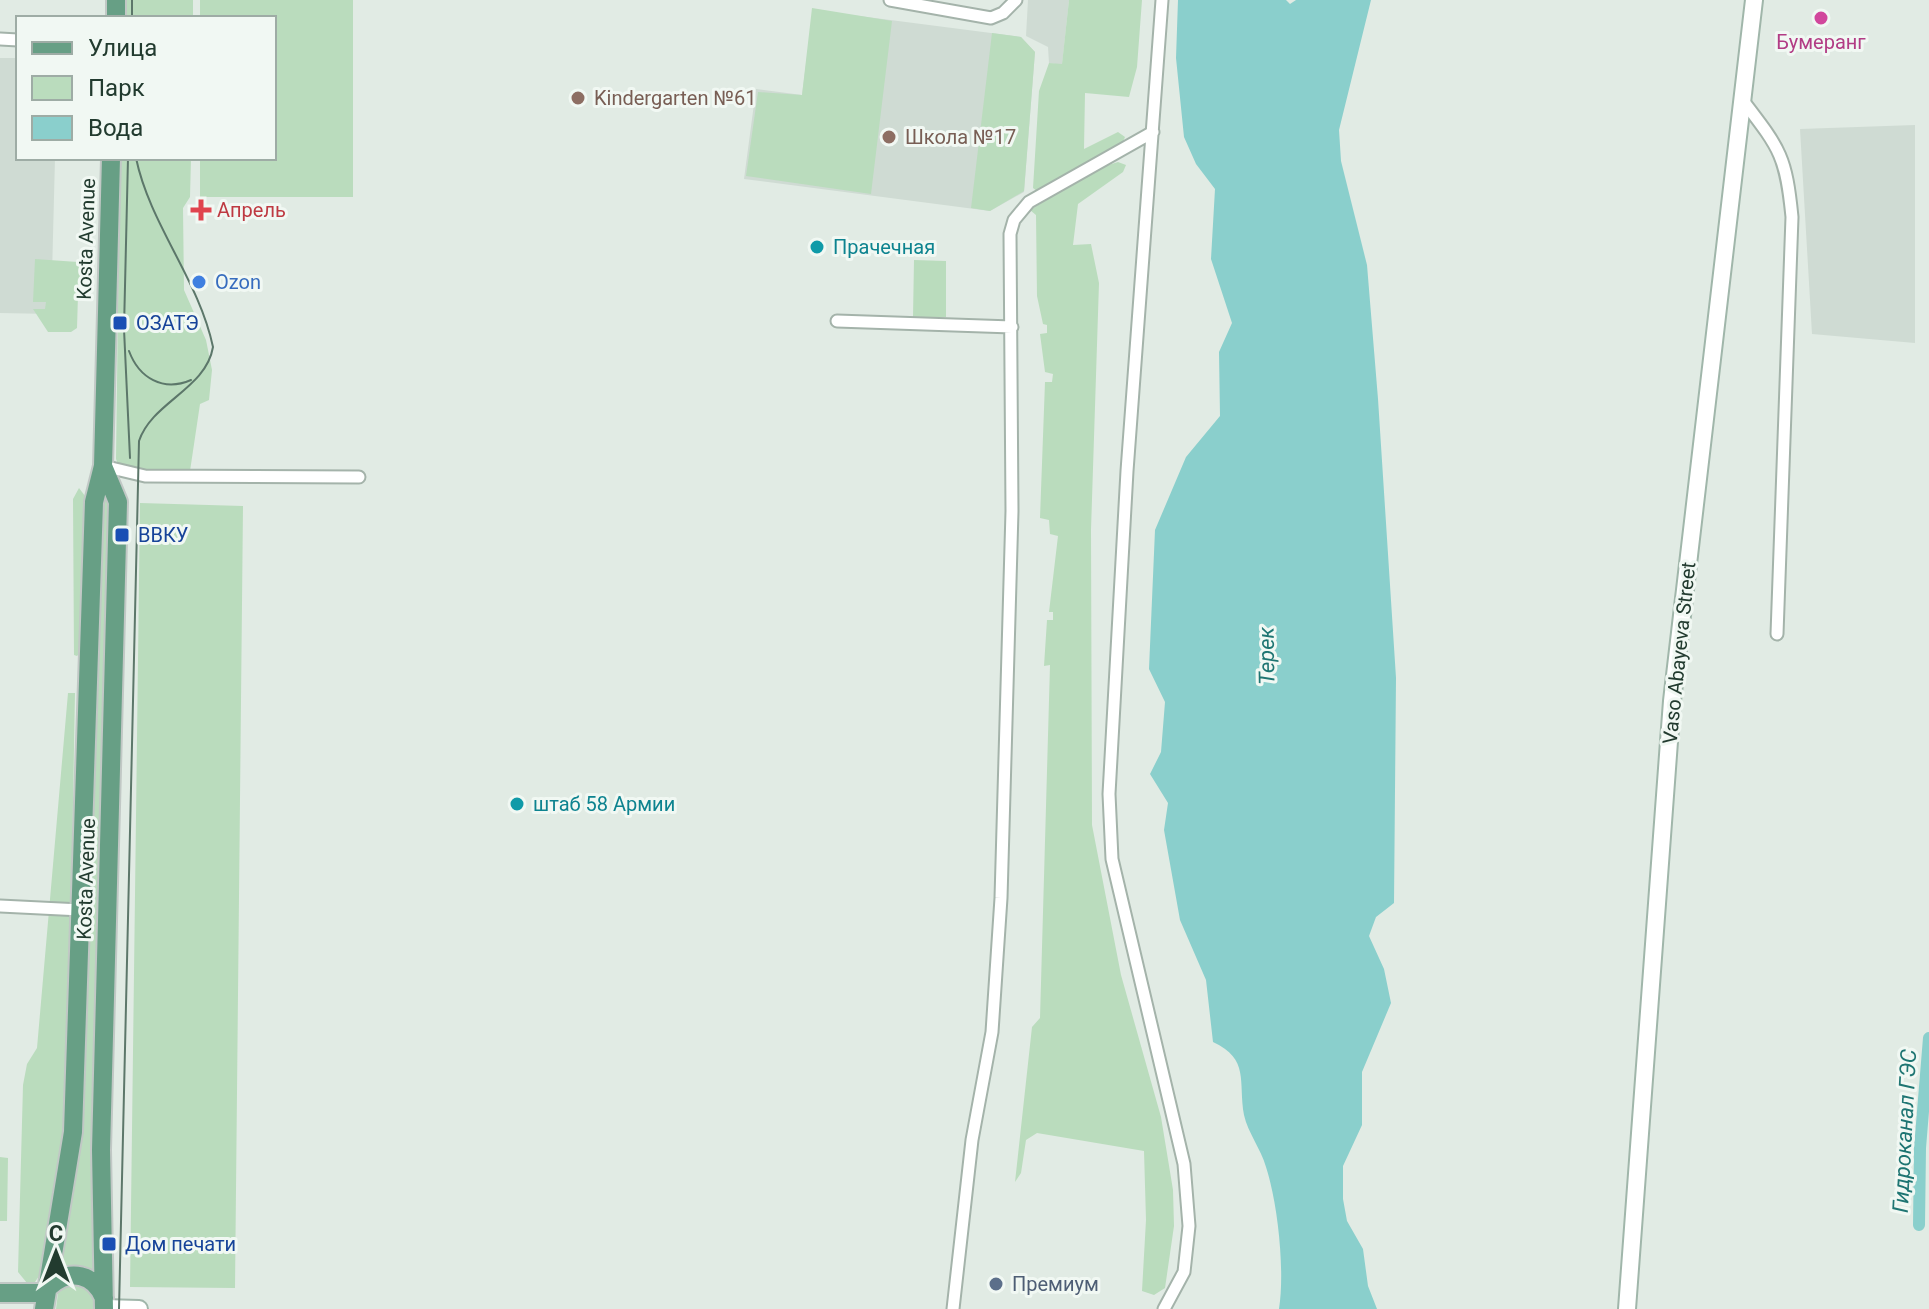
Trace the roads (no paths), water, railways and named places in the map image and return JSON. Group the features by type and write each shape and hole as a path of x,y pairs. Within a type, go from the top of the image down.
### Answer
{"main road":[{"name":"Vaso Abayeva Street","path":"1627,1309 1672,701 1754,0"},
{"name":"Kosta Avenue","path":"47,1296 73,1132 94,502 103,466 111,160"},
{"name":"Kosta Avenue","path":"103,466 118,502 101,1150 104,1305"},
{"path":"0,1293 47,1296 57,1279 76,1274 94,1281 104,1305 139,1309"}],"street":[{"path":"890,0 991,18 1003,13 1016,0"},
{"path":"1162,0 1127,471 1109,794 1112,859 1126,930 1158,1042 1184,1164 1189,1226 1184,1272 1164,1309"},
{"path":"1744,102 1779,148 1785,165 1792,217 1777,634"},
{"path":"953,1309 972,1140 992,1032 1001,898 1012,511 1010,234 1020,211 1029,202 1153,132"},
{"path":"837,321 1012,327"},
{"path":"103,466 145,476 359,477"},
{"path":"0,906 81,910"}],"water":[{"name":"Терек","path":"1178,0 1286,0 1290,4 1296,0 1371,0 1339,130 1341,161 1367,265 1378,399 1396,678 1394,903 1376,917 1369,936 1384,969 1391,1003 1362,1072 1362,1125 1343,1166 1343,1199 1347,1221 1363,1249 1368,1286 1377,1309 1279,1309 1281,1257 1270,1182 1244,1115 1237,1064 1233,1056 1213,1042 1206,980 1180,920 1164,830 1168,803 1150,774 1161,752 1165,702 1149,669 1155,530 1186,457 1220,416 1219,352 1232,323 1211,259 1215,189 1196,164 1184,137 1176,58"}],"waterway":[{"name":"Гидроканал ГЭС","path":"1919,1225 1920,1148 1929,1038"}],"tram line":[{"path":"132,0 132,16"},
{"path":"128,160 124,329 130,458"},
{"path":"119,1309 139,441 155,416 200,374 213,347 197,299 152,206 137,160"},
{"path":"129,351 139,369 153,380 171,384 191,380"}],"place":[{"name":"Бумеранг","path":"1821,18"},
{"name":"Kindergarten №61","path":"578,98"},
{"name":"Школа №17","path":"889,137"},
{"name":"Апрель","path":"201,210"},
{"name":"Прачечная","path":"817,247"},
{"name":"Ozon","path":"199,282"},
{"name":"ОЗАТЭ","path":"120,323"},
{"name":"ВВКУ","path":"122,535"},
{"name":"штаб 58 Армии","path":"517,804"},
{"name":"Дом печати","path":"109,1244"},
{"name":"Премиум","path":"996,1284"}]}
